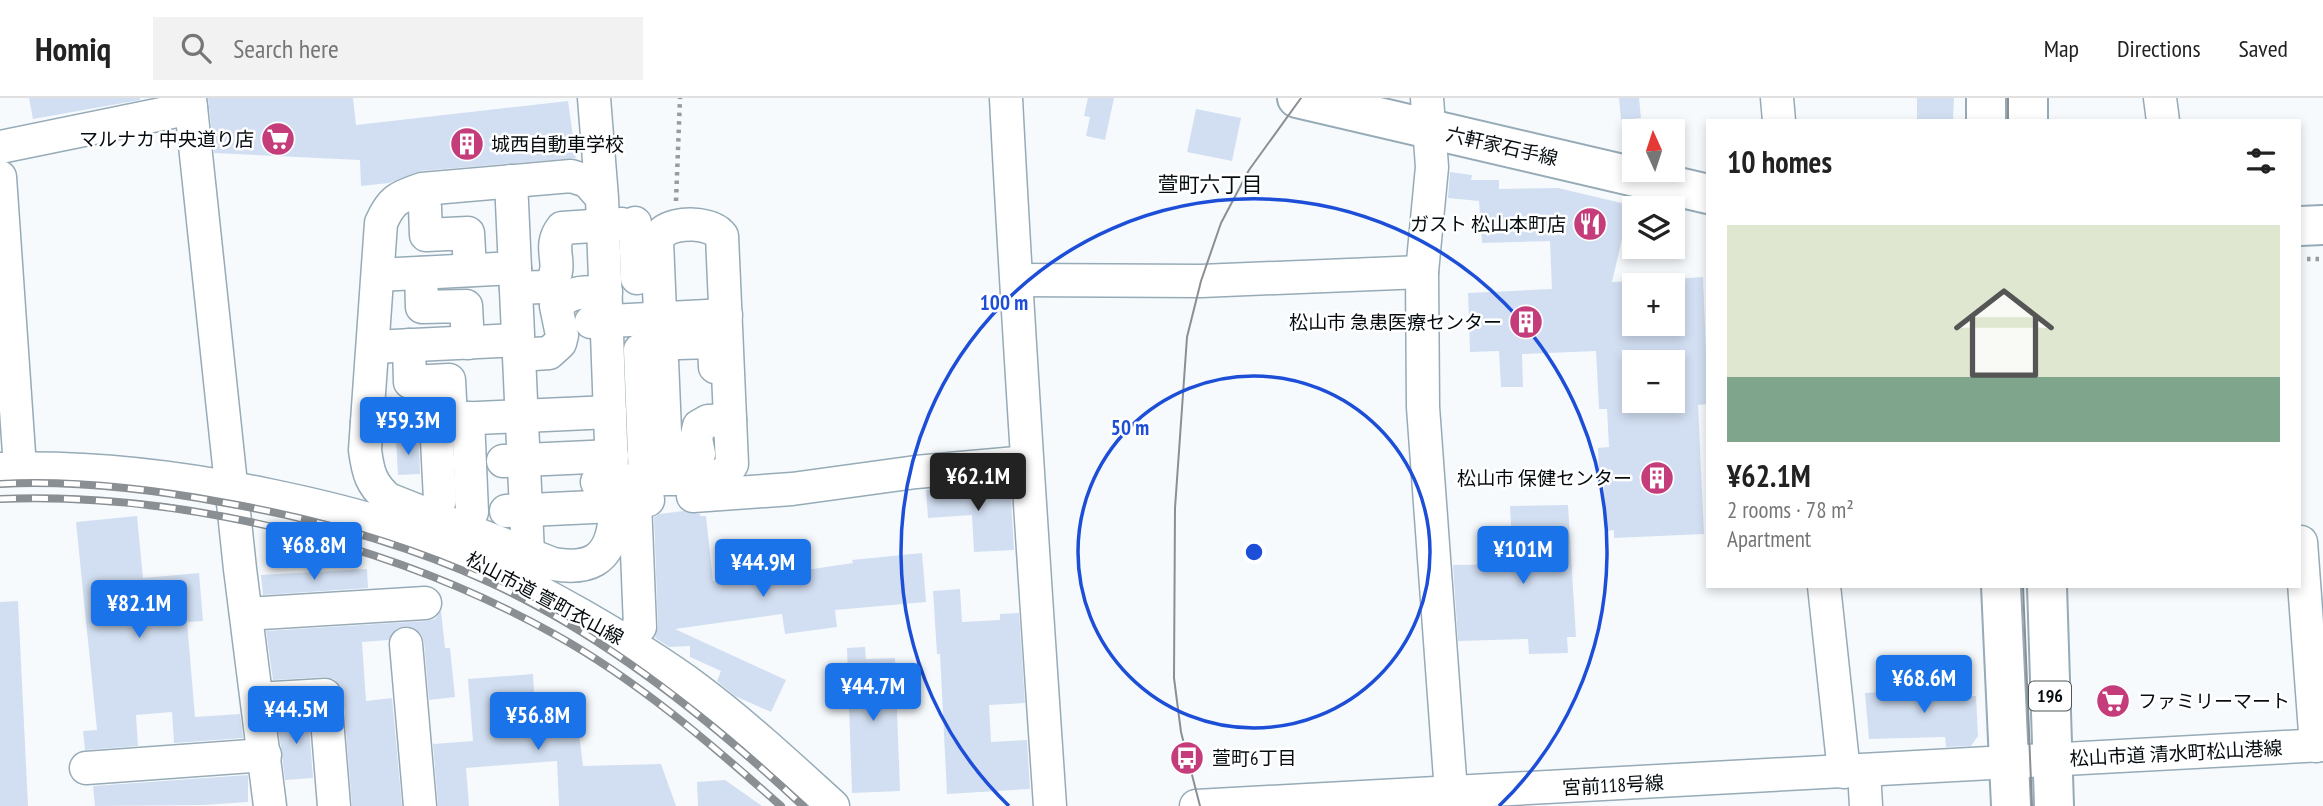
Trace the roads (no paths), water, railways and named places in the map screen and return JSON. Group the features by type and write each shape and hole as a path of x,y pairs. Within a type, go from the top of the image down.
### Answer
{"main road":[{"name":"六軒家石手線","path":"1297,98 1420,108 1622,152"},
{"path":"1986,98 1986,119"},
{"path":"2028,98 2028,119"},
{"name":"六軒家石手線","path":"1420,108 1706,193"},
{"path":"1685,167 1706,172"},
{"path":"2301,226 2323,225"},
{"name":"196","path":"2001,588 2030,761 2054,806"},
{"name":"196","path":"2011,806 2030,761 2047,588"}],"street":[{"path":"569,608 598,558 612,542 614,524 605,484 594,98"},
{"path":"1006,98 1026,462 1050,806"},
{"path":"1777,98 1779,119"},
{"path":"2160,98 2163,119"},
{"path":"0,147 191,103 231,487 270,806"},
{"path":"1420,108 1432,167 1422,272 1423,407 1451,800"},
{"path":"598,216 587,181 571,176 414,208 405,214 400,221 398,274 390,346 377,422 365,450 368,470 375,488 388,499 516,521 562,483 605,484"},
{"path":"0,177 10,468"},
{"path":"501,191 422,189 403,195 389,206 381,223 398,274 422,307 466,306 501,345"},
{"path":"501,191 501,345 511,416 516,521 553,564 584,566 598,558"},
{"path":"425,207 426,235 468,233 499,274"},
{"path":"398,274 499,274 543,287 551,284 558,268 554,244 562,228 598,216 649,228 706,225 717,229 722,236 726,316 721,366"},
{"path":"649,228 657,242 660,475"},
{"path":"1017,280 1201,281 1422,272"},
{"path":"390,346 501,345 549,353 560,343 562,335 556,306 569,294 598,307 659,319 726,316"},
{"path":"513,460 562,483 605,484 660,475 693,464 699,454 696,439 699,426 708,421 730,420 721,366 714,342 678,343 659,319"},
{"path":"659,319 663,369 660,475"},
{"path":"390,346 410,382 449,380 452,419 472,512"},
{"path":"663,369 721,366"},
{"path":"377,422 602,412"},
{"path":"440,500 452,419"},
{"path":"377,422 384,459 391,478 400,485 472,512 516,521 563,549 581,547 590,541 596,529 605,484"},
{"path":"625,641 640,627 635,500 792,489 916,472 1026,462"},
{"name":"松山市道 萱町衣山線","path":"10,468 88,469 231,487 322,506 399,529 470,557 569,608 696,688 833,806"},
{"path":"2308,541 2319,746"},
{"path":"1824,588 1854,772 1866,806"},
{"path":"246,614 425,603"},
{"path":"406,644 420,806"},
{"path":"257,699 325,695 334,806"},
{"name":"松山市道 清水町松山港線","path":"2030,761 2319,746"},
{"path":"86,768 265,755"},
{"name":"宮前118号線","path":"1196,806 1665,794 1854,772 2030,761"}],"tram line":[{"path":"1200,806 1181,732 1174,678 1175,508 1187,337 1201,281 1221,223 1249,170 1301,98"},
{"path":"2008,98 2008,119"},
{"path":"2023,588 2032,806"}],"railway":[{"path":"0,484 57,483 113,487 226,503 360,534 457,568 532,603 615,653 694,711 803,806"},
{"path":"0,499 70,499 142,504 214,515 286,530 357,550 426,574 492,602 585,652 644,692 781,806"}],"place":[{"name":"マルナカ 中央道り店","path":"278,139"},
{"name":"城西自動車学校","path":"467,144"},
{"name":"ガスト 松山本町店","path":"1590,224"},
{"name":"松山市 急患医療センター","path":"1526,322"},
{"name":"松山市 保健センター","path":"1657,478"},
{"name":"ファミリーマート","path":"2113,701"},
{"name":"萱町6丁目","path":"1187,758"}],"district":[{"name":"萱町六丁目","path":"1210,185"}]}
